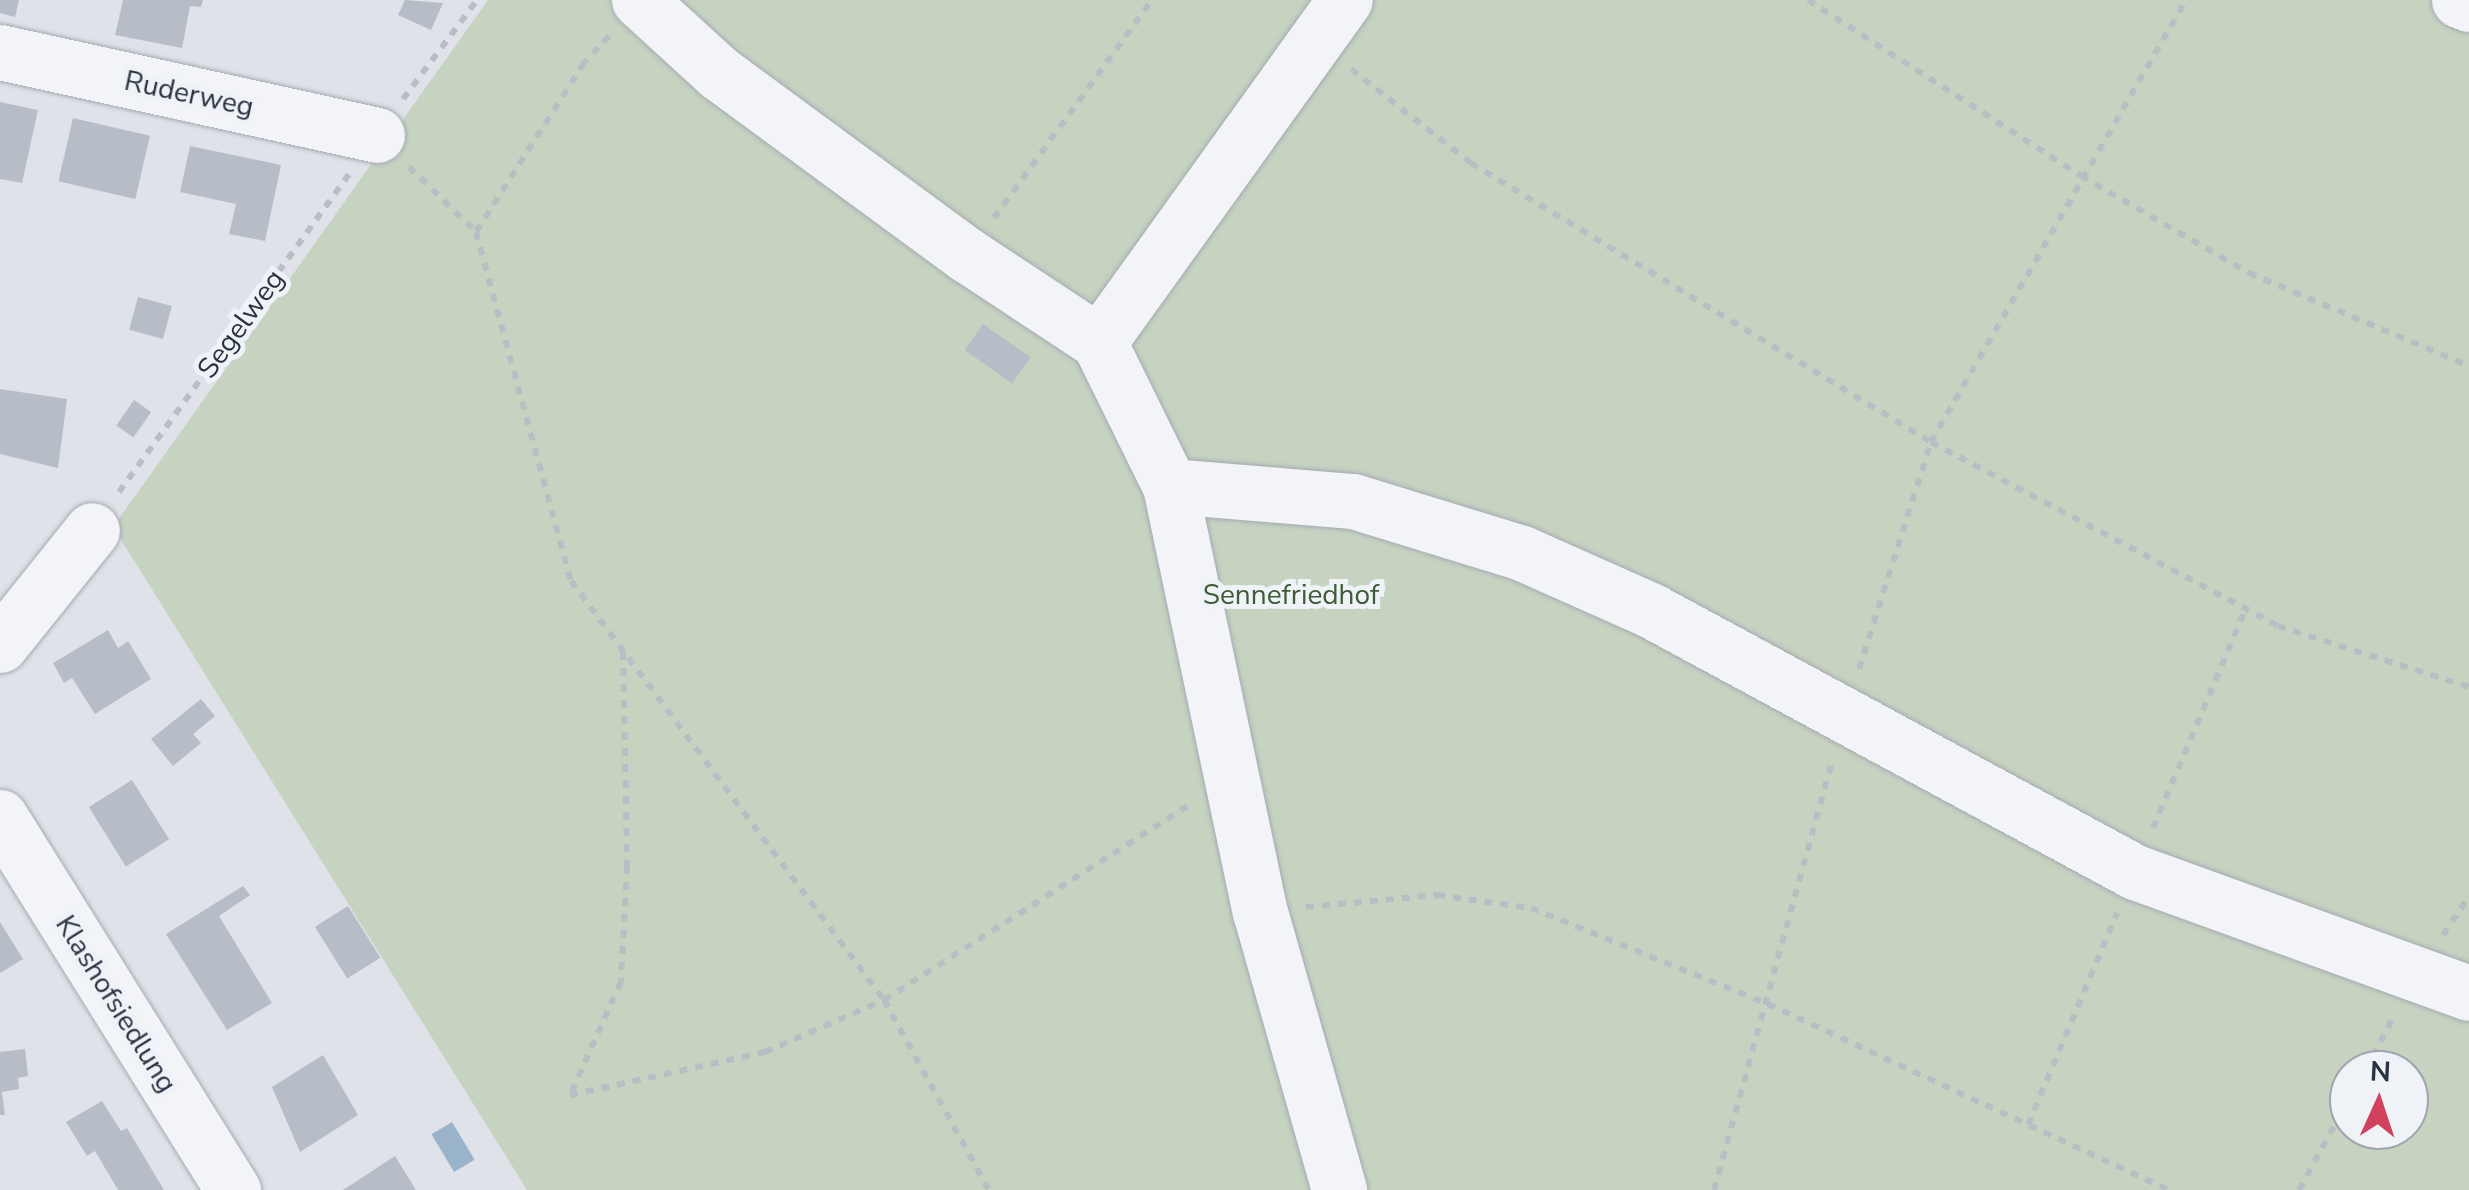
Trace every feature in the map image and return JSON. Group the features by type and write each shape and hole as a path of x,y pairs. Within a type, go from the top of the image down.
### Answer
{"street":[{"path":"2458,0 2469,4"},
{"path":"639,2 719,73 967,255 1100,342 1170,486 1260,912 1339,1190"},
{"path":"1100,342 1331,20"},
{"name":"Ruderweg","path":"0,52 377,135"},
{"path":"1170,486 1352,502 1522,553 1652,611 2135,872 2469,993"},
{"path":"0,646 92,530"},
{"name":"Klashofsiedlung","path":"0,817 233,1190"}],"path":[{"name":"Segelweg","path":"92,530 477,0"},
{"path":"967,255 1152,0"},
{"path":"1808,0 2081,176 2249,273 2469,366"},
{"path":"2081,176 2186,0"},
{"path":"476,232 584,64 639,2"},
{"path":"1331,20 1471,163 1931,442 2278,626 2469,687"},
{"path":"377,135 476,232 570,582 884,1000 989,1190"},
{"path":"623,652 627,866 621,982 570,1096 765,1052 884,1000 1107,864 1231,776"},
{"path":"1260,912 1437,895 1530,908 1768,1004 2168,1190"},
{"path":"2299,1190 2329,1135"}],"green space":[{"name":"Sennefriedhof","path":"488,0 2469,0 2469,1190 527,1190 113,527"}],"water":[{"path":"452,1122 475,1160 454,1172 431,1134"}],"building":[{"path":"0,0 19,0 15,17 0,13"},
{"path":"123,0 203,0 201,7 190,6 182,48 115,35"},
{"path":"405,0 443,3 431,30 398,15"},
{"path":"0,102 38,110 22,183 0,179"},
{"path":"73,118 150,136 135,199 58,181"},
{"path":"190,146 281,165 265,241 229,234 236,204 180,192"},
{"path":"138,297 172,306 163,339 129,330"},
{"path":"983,324 1031,357 1012,383 965,350"},
{"path":"0,389 67,399 58,468 0,454"},
{"path":"134,400 151,412 133,437 116,425"},
{"path":"108,630 118,648 128,641 151,679 95,714 72,678 64,683 53,663"},
{"path":"201,699 215,716 193,734 201,743 173,766 151,739"},
{"path":"132,780 169,839 126,866 89,807"},
{"path":"243,886 250,895 219,916 272,1003 227,1030 166,934"},
{"path":"348,906 380,958 347,978 315,927"},
{"path":"0,922 23,959 0,973"},
{"path":"25,1049 28,1076 18,1078 19,1089 2,1092 5,1115 0,1115 0,1052"},
{"path":"323,1055 358,1115 300,1152 272,1087"},
{"path":"102,1101 121,1131 127,1128 164,1190 118,1190 95,1151 87,1156 66,1122"},
{"path":"395,1156 416,1190 343,1190"}]}
